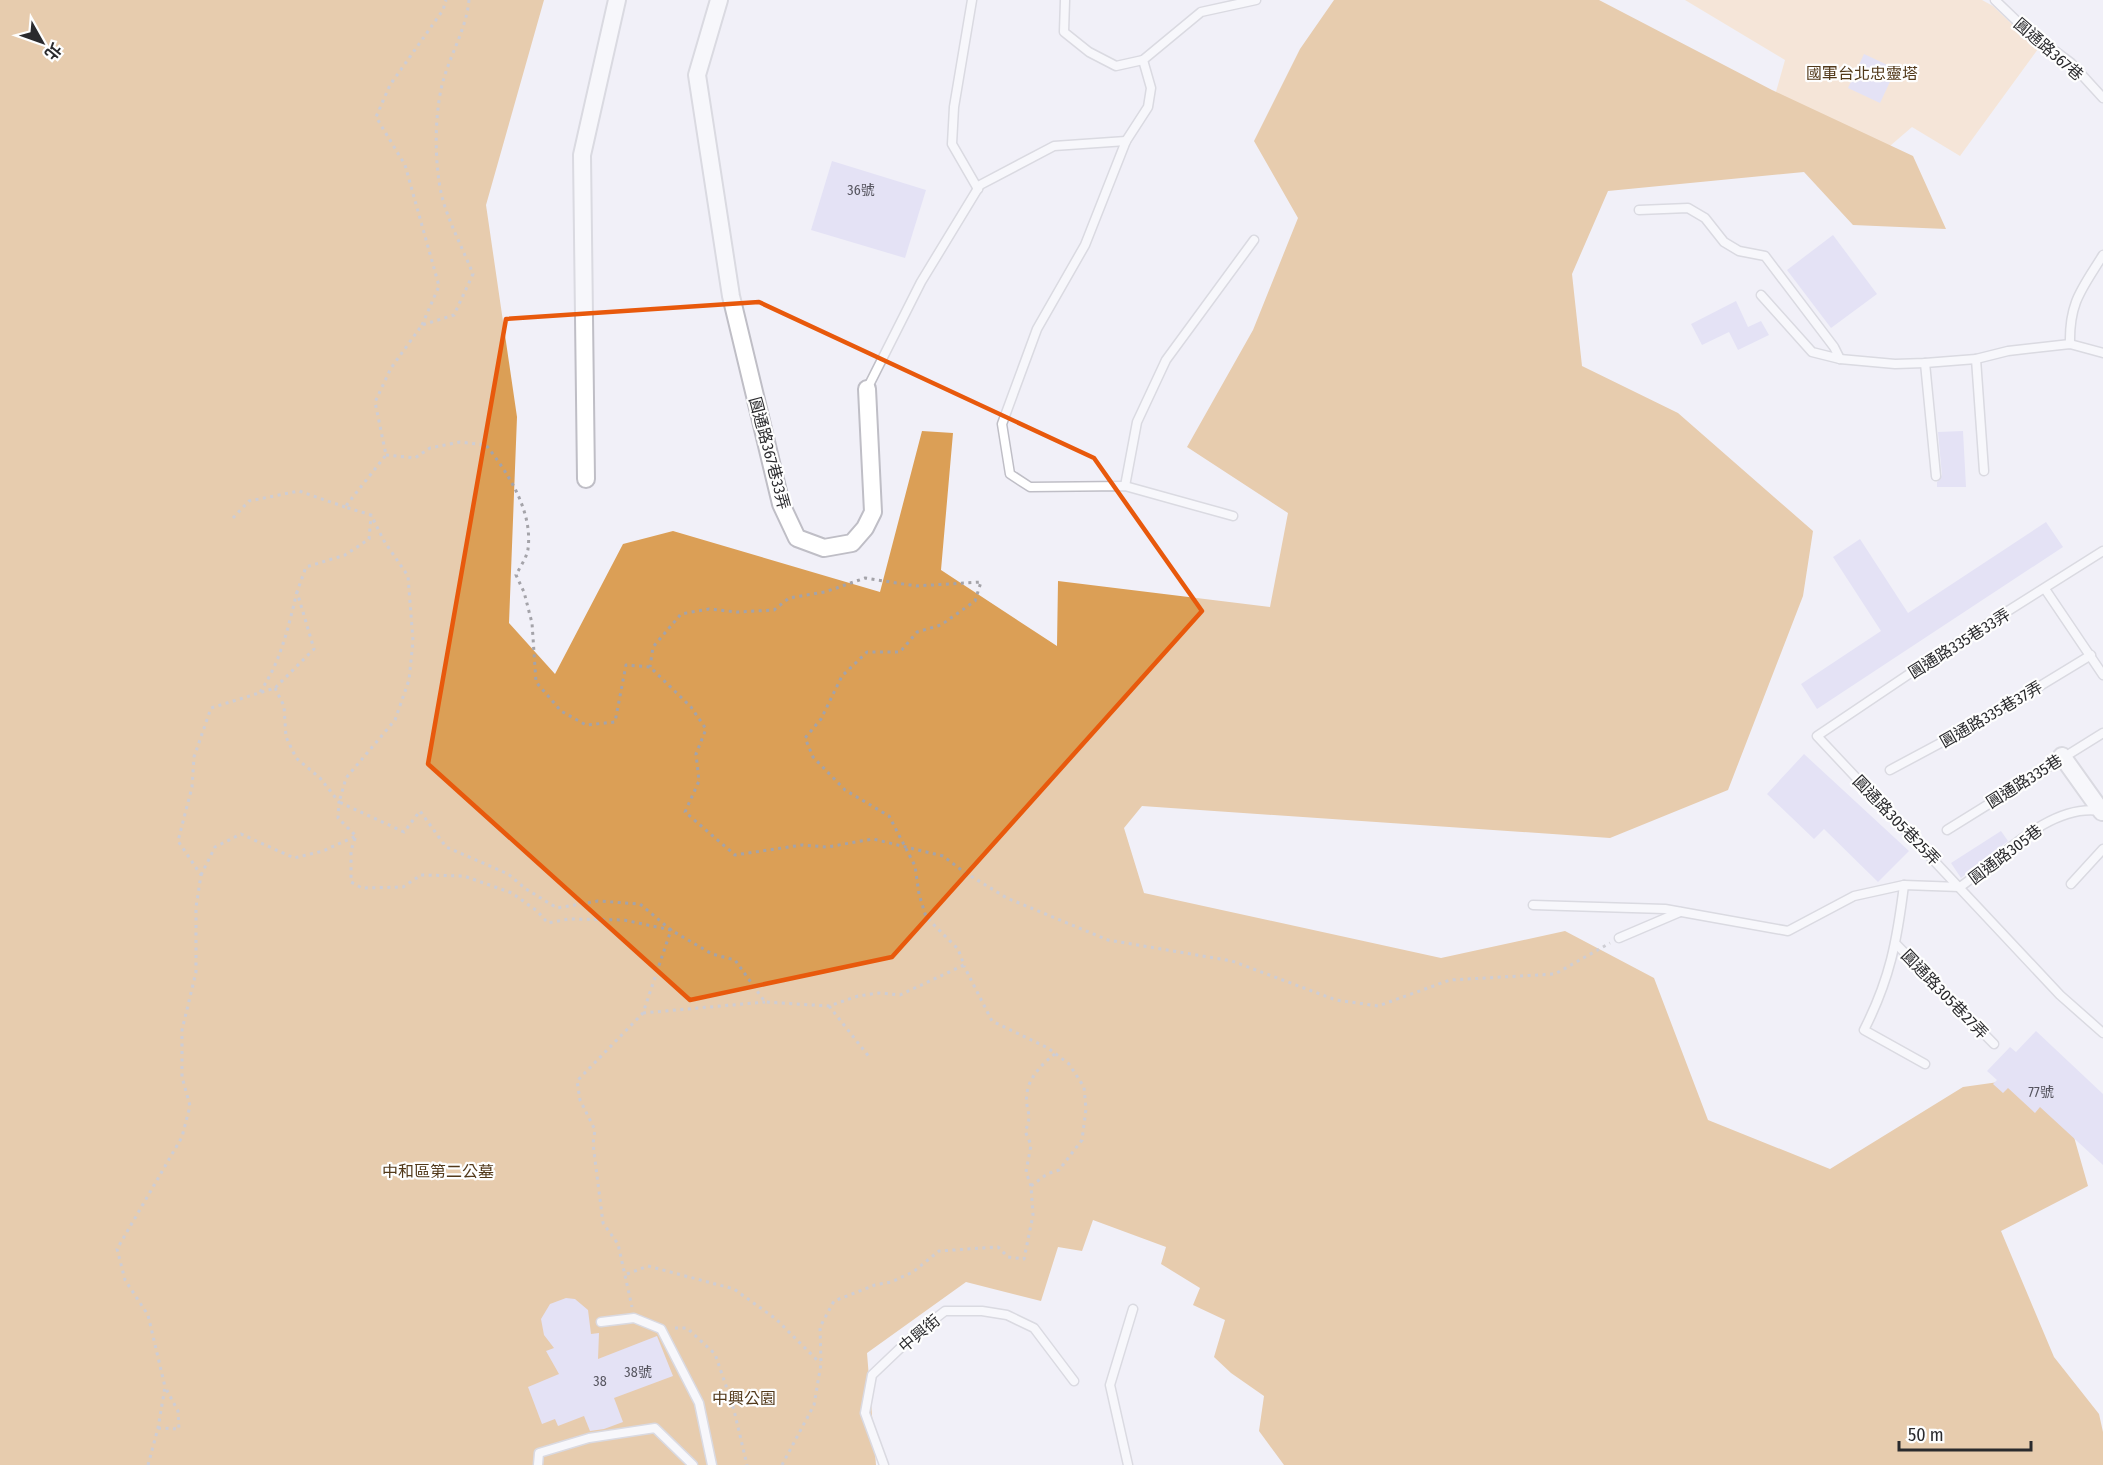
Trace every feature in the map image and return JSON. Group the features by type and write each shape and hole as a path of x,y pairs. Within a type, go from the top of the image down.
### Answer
{"street":[{"path":"586,479 582,155 617,0"},
{"name":"圓通路367巷33弄","path":"719,0 697,75 731,297 782,504 797,538 824,548 852,543 865,528 873,512 867,389"},
{"path":"2062,756 2103,812"}],"lane":[{"path":"972,0 954,107 952,144 978,189"},
{"path":"1065,0 1064,32 1089,52 1116,66 1143,60 1201,12 1256,0"},
{"name":"圓通路367巷","path":"1995,0 2022,26 2071,63 2103,98"},
{"path":"1143,60 1151,88 1148,107 1126,141 1085,245 1037,329 1002,424 1010,474 1030,487 1125,486 1233,516"},
{"name":"圓通路367巷33弄","path":"867,389 921,282 980,185 1054,146 1126,141"},
{"path":"1639,210 1688,208 1705,218 1724,242 1738,251 1765,256 1834,347 1840,359"},
{"path":"1125,486 1137,422 1166,360 1254,240"},
{"path":"2070,344 2070,319 2077,297 2103,255"},
{"path":"1761,295 1812,352 1840,359 1895,364 1925,363 1976,359 2008,351 2070,344 2103,352"},
{"path":"1976,359 1984,471"},
{"path":"1925,363 1936,476"},
{"name":"圓通路335巷33弄","path":"1817,736 1927,662 2103,551"},
{"path":"2045,589 2103,675"},
{"name":"圓通路335巷37弄","path":"1890,770 1989,717 2091,656"},
{"name":"圓通路335巷","path":"1947,830 2062,756 2103,733"},
{"name":"圓通路305巷25弄","path":"1817,736 2060,995 2103,1033"},
{"name":"圓通路305巷","path":"1533,906 1665,909 1788,931 1854,896 1904,885 1960,887 2038,827 2082,808 2103,812"},
{"path":"2071,884 2103,849"},
{"path":"1904,885 1897,945 1878,1003 1864,1030 1925,1064"},
{"path":"1619,938 1680,912"},
{"name":"圓通路305巷27弄","path":"1897,945 1994,1044"},
{"path":"1128,1465 1110,1385 1133,1309"},
{"name":"中興街","path":"884,1465 865,1413 873,1375 914,1335 945,1311 982,1311 1007,1316 1034,1328 1074,1381"},
{"path":"601,1322 634,1318 661,1329 699,1403 712,1465"},
{"path":"538,1465 539,1453 597,1436 655,1428 693,1465"}],"path":[{"path":"345,507 386,455 375,402 391,368 422,325 439,286 405,165 376,117 390,86 443,10 446,0"},
{"path":"422,325 454,315 473,274 442,197 438,146 438,106 444,78 467,22 469,0"},
{"path":"386,455 415,458 430,448 460,441 486,445 506,470 526,517 528,550 516,574 524,592 532,623 536,682 561,711 586,725 615,722 626,665 650,667 691,707 706,729 696,754 699,781 685,812 735,855 802,845 827,846 873,838 943,856 964,872 1007,898 1108,940 1232,961 1336,1000 1378,1006 1450,980 1555,974 1619,938"},
{"path":"233,518 249,501 298,491 371,515 384,541 408,576 414,641 409,680 395,720 379,736 346,778 339,802 338,818 356,836"},
{"path":"258,693 273,673 306,567 345,555 369,539 371,515"},
{"path":"650,667 653,647 681,614 709,609 737,612 774,610 789,598 825,592 865,578 916,586 981,582 975,601 941,625 917,632 900,652 867,652 842,676 821,719 805,738 813,757 845,790 889,816 915,866 919,894 926,917 958,949 992,1020 1069,1064 1084,1087 1086,1109 1082,1140 1059,1170 1047,1174 1030,1186"},
{"path":"201,874 178,841 192,787 194,757 211,708 275,688 314,649 297,592"},
{"path":"275,688 284,706 286,737 296,758 320,778 339,802 404,832 420,811 446,847 508,874 526,889 557,908 598,901 640,904 671,930 712,954 735,960 765,1002"},
{"path":"158,1428 179,1429 178,1411 165,1387 148,1315 125,1280 117,1249 182,1137 189,1107 182,1077 182,1030 196,972 196,907 201,874 215,848 241,834 294,858 323,851 356,836"},
{"path":"356,836 351,849 351,882 362,888 403,887 421,875 464,876 512,893 537,911 548,923 569,919 624,920 671,930"},
{"path":"634,1318 627,1274 618,1244 603,1223 593,1144 596,1130 580,1100 578,1081 643,1013 671,930"},
{"path":"643,1013 765,1002 829,1006 858,996 879,993 900,995 964,965"},
{"path":"829,1006 870,1058"},
{"path":"781,1464 814,1405 821,1364 820,1327 834,1301 875,1285 891,1282 913,1272 939,1251 998,1247 1008,1257 1024,1259 1033,1215 1026,1172 1031,1145 1025,1131 1030,1120 1026,1093 1038,1069 1055,1054"},
{"path":"627,1274 648,1266 734,1289 776,1319 821,1364"},
{"path":"661,1329 687,1328 715,1354 734,1406 747,1465"},
{"path":"147,1465 158,1428 165,1387"}],"highlighted area":[{"path":"759,302 1094,458 1202,611 892,957 690,1000 428,764 506,319"}],"green space":[{"path":"0,0 544,0 486,205 517,417 509,623 555,674 623,544 673,531 880,592 922,431 953,433 941,570 1057,646 1058,581 1270,607 1288,513 1187,447 1253,330 1298,218 1254,141 1300,49 1334,0 1599,0 1772,90 1913,156 1946,229 1853,225 1804,172 1608,191 1572,274 1582,366 1678,413 1813,531 1803,596 1728,790 1610,838 1142,806 1124,828 1144,893 1441,958 1565,931 1654,978 1708,1120 1830,1169 1963,1087 2056,1074 2088,1186 2001,1231 2054,1357 2099,1414 2103,1432 2103,1465 1284,1465 1259,1431 1264,1396 1231,1373 1214,1357 1225,1320 1193,1305 1200,1288 1161,1264 1166,1247 1093,1220 1082,1251 1058,1247 1041,1301 966,1282 867,1353 876,1465 0,1465"},
{"name":"國軍台北忠靈塔","path":"1685,0 1982,0 1993,6 2038,49 1960,156 1912,127 1876,158 1770,113 1785,60"}],"building":[{"path":"1864,54 1896,69 1880,103 1848,88"},
{"path":"832,161 926,190 905,258 811,230"},
{"path":"1833,235 1877,294 1831,328 1787,270"},
{"path":"1736,301 1748,327 1761,321 1769,335 1738,350 1729,332 1702,345 1691,324"},
{"path":"1963,431 1966,487 1937,487 1937,482 1942,475 1938,432"},
{"path":"2046,522 2063,547 1817,709 1801,684 1881,631 1833,557 1860,539 1908,613"},
{"path":"1804,754 1909,851 1878,882 1824,829 1814,839 1767,794"},
{"path":"2001,831 2008,841 1961,878 1951,863"},
{"path":"2036,1031 2103,1094 2103,1165 2040,1107 2035,1113 2008,1088 2003,1093 1993,1084 1997,1080 1987,1071 2010,1047 2016,1052"},
{"path":"566,1298 575,1299 588,1310 591,1334 599,1333 598,1359 657,1336 673,1376 614,1398 623,1422 590,1431 584,1416 558,1426 555,1419 542,1424 528,1387 559,1374 546,1351 554,1348 544,1335 541,1319 550,1304"}],"park label":[{"name":"中和區第二公墓","path":"438,1171"},
{"name":"中興公園","path":"744,1398"}]}
